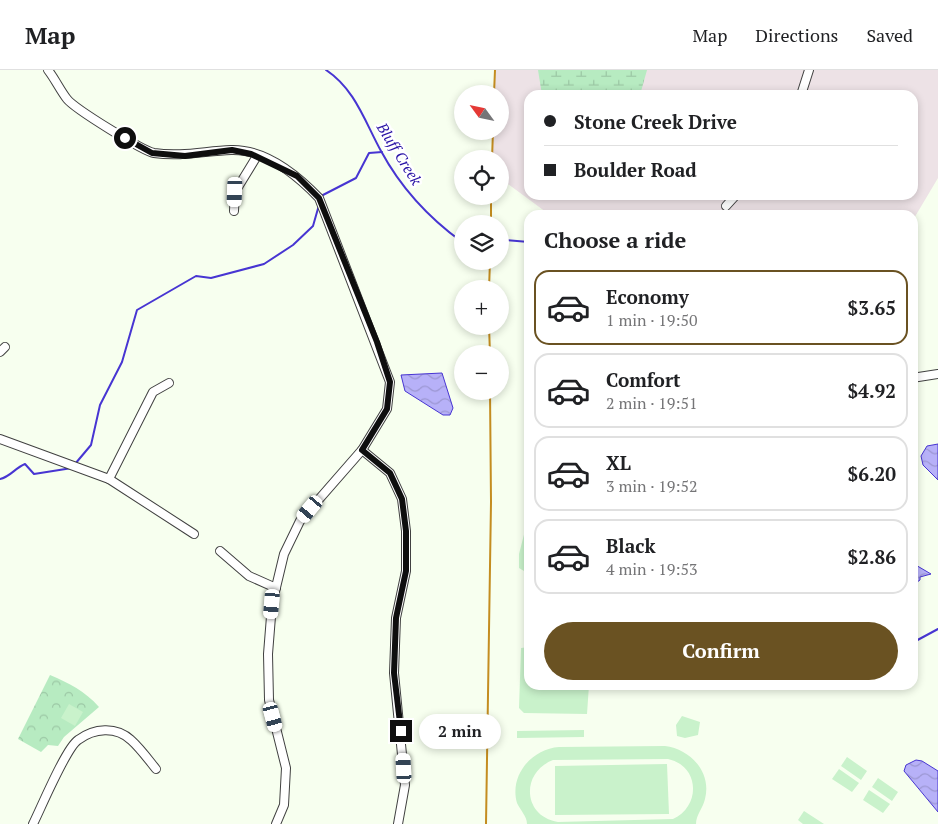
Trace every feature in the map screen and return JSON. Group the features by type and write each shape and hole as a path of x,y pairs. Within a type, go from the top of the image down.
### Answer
{"street":[{"path":"48,70 68,100 125,138 152,153 185,156 232,150 257,156 297,176 319,198 377,342 390,382 387,409 362,450 300,521 284,554 276,588 268,654 269,700 286,768 284,805 276,824"},
{"path":"803,90 809,70"},
{"path":"234,211 235,192 257,156"},
{"path":"726,206 731,200"},
{"path":"918,377 938,374"},
{"path":"109,479 153,392 169,383"},
{"path":"0,439 109,479 194,534"},
{"path":"362,450 390,473 402,499 406,531 406,571 396,618 394,673 405,785 398,824"},
{"path":"220,551 249,576 276,588"},
{"path":"32,824 77,740 98,730 112,730 130,738 156,769"}],"shaded area":[{"path":"495,70 938,70 938,178 918,212 918,210 543,210 530,200 918,200 918,90 524,90 524,196 509,185 509,150 492,150 493,140 509,140 509,85 494,85"}],"green space":[{"path":"538,70 647,70 641,90 541,90"},
{"path":"524,534 524,571 519,568 519,554"},
{"path":"521,648 524,648 524,690 589,690 587,714 524,713 519,708"},
{"path":"50,675 76,688 99,707 64,737 58,746 48,745 41,752 18,739"},
{"path":"69,704 83,712 75,726 61,718"},
{"path":"682,716 700,722 698,735 685,738 677,736 676,725"},
{"path":"584,730 584,737 517,738 517,731"},
{"path":"665,746 683,752 697,764 705,780 705,799 696,824 527,824 525,816 517,803 516,783 525,765 532,758 549,749 559,747","holes":["668,759 679,763 686,769 693,787 689,805 673,819 558,822 546,818 532,803 531,783 535,774 553,760"]},
{"path":"847,757 867,771 861,780 841,766"},
{"path":"667,764 669,814 555,815 555,766"},
{"path":"839,769 859,783 852,792 832,779"},
{"path":"878,778 898,792 892,801 872,787"},
{"path":"869,790 890,804 883,813 863,800"},
{"path":"804,811 824,824 803,824 798,820"}],"water":[{"path":"442,373 453,408 450,415 443,415 405,391 401,375"},
{"path":"938,444 938,480 923,465 921,456 927,446"},
{"path":"918,566 931,574 920,577 918,581"},
{"path":"916,760 922,761 938,771 938,812 904,771 906,765"}],"waterway":[{"name":"Bluff Creek","path":"326,70 352,96 389,165 407,190 438,223 454,236"},
{"path":"321,196 356,178 369,153 382,152"},
{"path":"75,464 91,445 100,405 122,362 137,310 196,276 211,278 264,264 293,245 313,226 319,205"},
{"name":"Bluff Creek","path":"509,240 524,242"},
{"path":"0,479 25,464 34,474 72,468"},
{"name":"Bluff Creek","path":"918,640 938,629"}],"railway":[{"path":"494,85 495,70"},
{"path":"492,150 493,140"},
{"path":"491,205 491,215"},
{"path":"489,280 490,270"},
{"path":"489,335 490,345"},
{"path":"486,824 491,502 490,400"}],"route":[{"path":"125,138 152,153 185,156 232,150 251,154 272,162 297,176 319,198 377,342 390,382 387,409 362,450 390,473 402,499 406,531 406,571 396,618 394,673 401,731"}]}
